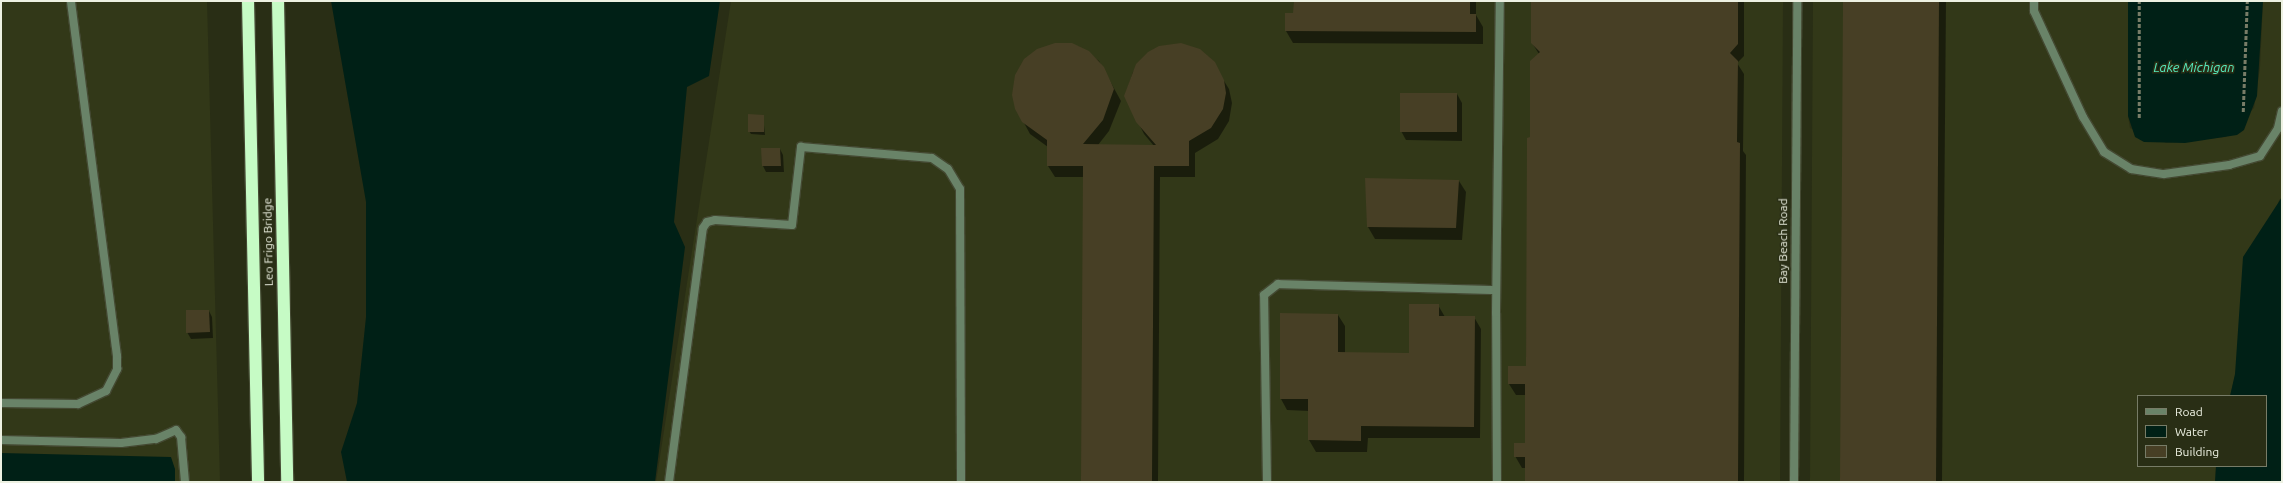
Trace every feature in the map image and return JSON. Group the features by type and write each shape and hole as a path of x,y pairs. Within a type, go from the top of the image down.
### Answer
{"highway":[{"path":"248,1 258,482"},
{"name":"Leo Frigo Bridge","path":"278,1 287,482"}],"street":[{"path":"1,403 78,404 106,391 117,369 117,356 71,1"},
{"path":"1497,482 1496,290 1500,1"},
{"name":"Bay Beach Road","path":"1794,482 1797,1"},
{"path":"2034,1 2034,12 2083,117 2104,152 2131,169 2164,174 2229,165 2260,156 2278,128 2282,111"},
{"path":"669,482 703,228 707,222 715,220 792,224 801,147 932,158 948,169 960,189 961,482"},
{"path":"1267,482 1264,295 1278,284 1496,290"},
{"path":"1,440 122,443 156,439 176,430 181,437 185,482"}],"path":[{"path":"2139,1 2139,118"},
{"path":"2243,112 2247,1"}],"shaded area":[{"path":"1,1 207,1 220,482 1,482"},
{"path":"731,1 1783,1 1780,482 656,482"},
{"path":"1813,1 2128,1 2128,116 2130,128 2166,143 2226,137 2254,108 2260,68 2263,1 2282,1 2282,197 2279,200 2230,395 2137,395 2137,467 2216,467 2215,482 1810,482"}],"water":[{"path":"331,1 720,1 709,76 687,87 674,222 685,247 655,482 347,482 341,452 357,403 366,317 366,202"},
{"name":"Lake Michigan","path":"2128,1 2263,1 2257,96 2244,130 2237,135 2185,143 2144,142 2135,137 2128,116"},
{"path":"2282,197 2282,482 2215,482 2216,467 2267,467 2267,395 2230,395 2235,374 2243,257"},
{"path":"1,453 171,457 175,469 175,482 1,482"}],"building":[{"path":"1294,1 1470,1 1470,14 1476,14 1476,32 1285,31 1285,13 1293,13"},
{"path":"1531,1 1738,1 1738,44 1730,53 1738,61 1737,142 1740,143 1738,482 1525,482 1525,457 1514,457 1514,443 1525,443 1525,384 1508,384 1508,366 1526,366 1527,138 1530,137 1530,61 1540,52 1531,43"},
{"path":"1843,1 1939,1 1936,482 1840,482"},
{"path":"1055,43 1072,43 1089,51 1104,67 1114,89 1103,120 1083,144 1156,145 1136,122 1124,96 1136,64 1148,52 1159,46 1181,43 1200,49 1215,62 1224,80 1226,93 1223,109 1211,128 1189,141 1189,166 1154,166 1152,482 1081,482 1083,166 1047,166 1047,140 1022,122 1015,109 1012,95 1015,75 1024,59 1037,49"},
{"path":"1400,93 1457,93 1457,132 1400,132"},
{"path":"748,114 764,115 764,132 748,132"},
{"path":"761,148 780,148 781,166 762,166"},
{"path":"1365,178 1459,180 1456,228 1367,227"},
{"path":"1409,304 1439,304 1439,316 1475,316 1474,427 1361,426 1361,441 1308,440 1308,399 1280,399 1280,313 1338,314 1338,352 1409,353"},
{"path":"186,310 209,310 210,332 186,333"}]}
